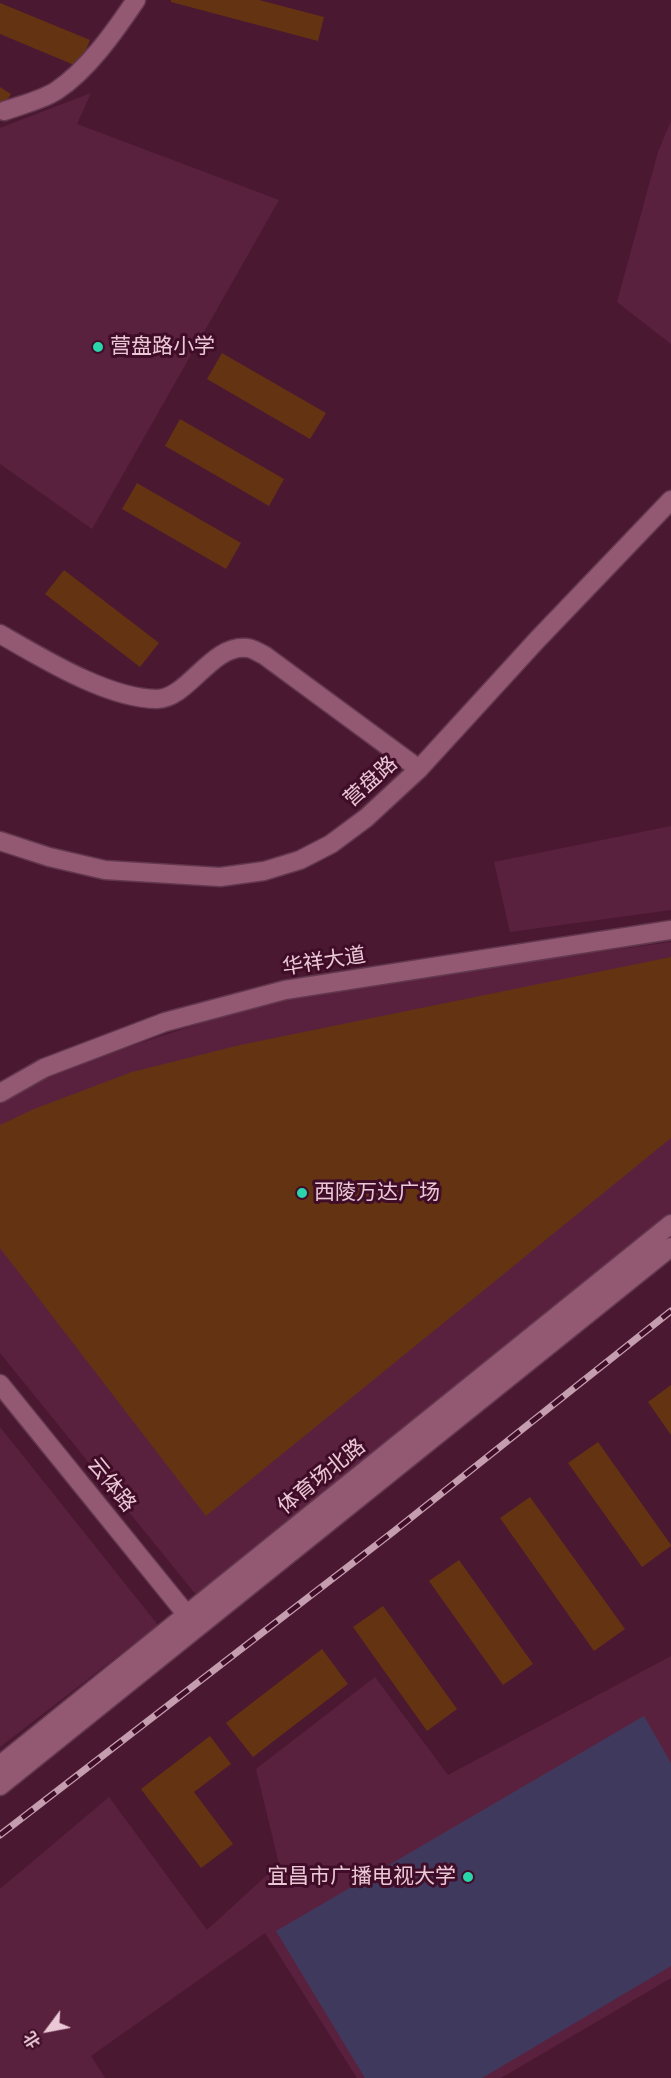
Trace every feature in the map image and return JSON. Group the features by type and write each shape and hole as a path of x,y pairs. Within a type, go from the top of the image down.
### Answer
{"street":[{"path":"4,111 56,91 91,60 118,27 136,0"},
{"name":"营盘路","path":"0,841 49,857 105,870 220,877 264,871 300,860 332,844 366,818 419,769 537,640 671,500"},
{"path":"0,634 75,675 130,696 159,699 176,694 216,658 231,650 247,648 264,655 419,769"},
{"name":"华祥大道","path":"0,1092 44,1068 165,1022 285,990 671,930"},
{"name":"体育场北路","path":"0,1765 671,1224"},
{"name":"体育场北路","path":"0,1786 671,1247"},
{"name":"云体路","path":"0,1384 187,1615"}],"shaded area":[{"name":"营盘路小学","path":"91,93 77,124 279,200 92,529 0,464 0,128"},
{"path":"671,121 671,344 617,302 658,152"},
{"path":"671,826 671,910 510,932 494,862"},
{"name":"西陵万达广场","path":"671,942 671,1215 197,1596 0,1353 0,1099 46,1074 284,996"},
{"path":"0,1427 158,1625 0,1747"},
{"name":"宜昌市广播电视大学","path":"671,1656 671,1978 501,2078 357,2078 265,1933 91,2056 105,2078 0,2078 0,1889 109,1797 207,1930 279,1864 256,1769 375,1677 448,1775"},
{"path":"644,1716 671,1763 671,1966 482,2078 365,2078 276,1931"}],"building":[{"path":"171,0 259,0 324,17 318,41 171,2"},
{"path":"0,3 90,40 79,67 0,34"},
{"path":"0,87 11,94 0,111"},
{"path":"222,353 326,413 310,439 207,379"},
{"path":"180,419 284,479 269,506 165,446"},
{"path":"137,483 241,543 226,569 122,509"},
{"path":"64,570 159,643 140,667 45,594"},
{"name":"西陵万达广场","path":"671,957 671,1138 206,1516 0,1248 0,1125 34,1109 132,1072 240,1045"},
{"path":"671,1385 671,1435 648,1402"},
{"path":"598,1442 671,1545 642,1567 568,1463"},
{"path":"530,1497 625,1629 594,1651 500,1518"},
{"path":"459,1560 533,1664 503,1685 429,1581"},
{"path":"383,1606 457,1709 427,1731 353,1627"},
{"path":"322,1649 348,1684 253,1757 226,1723"},
{"path":"210,1736 231,1764 194,1792 233,1844 201,1868 141,1789"}],"railway":[{"path":"0,1835 393,1532 671,1311"}],"place":[{"name":"营盘路小学","path":"98,347"},
{"name":"西陵万达广场","path":"302,1193"},
{"name":"宜昌市广播电视大学","path":"468,1877"}]}
